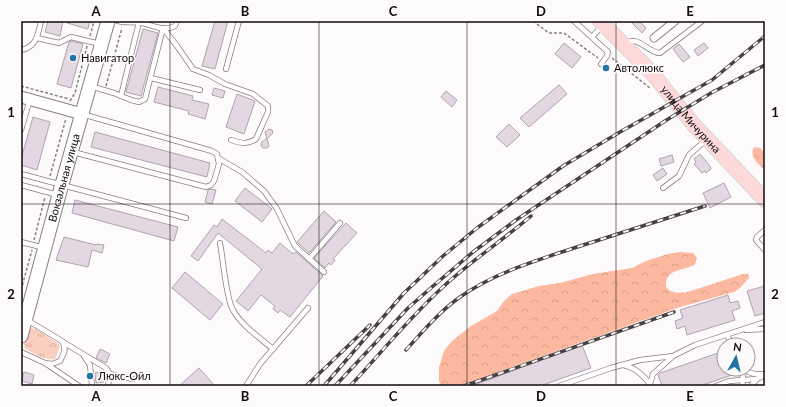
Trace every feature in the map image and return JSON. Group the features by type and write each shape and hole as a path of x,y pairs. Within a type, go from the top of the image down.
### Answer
{"main road":[{"name":"Вокзальная улица","path":"21,336 39,246 56,191 71,151 108,21"},
{"name":"улица Мичурина","path":"602,23 652,73 690,121 765,200"}],"street":[{"path":"654,38 674,21"},
{"path":"25,98 69,104 82,114"}],"lane":[{"path":"21,50 30,47 37,38 41,21"},
{"path":"118,21 123,23 140,22 163,28 171,28 177,21"},
{"path":"226,69 239,21"},
{"path":"574,21 608,52 602,64"},
{"path":"625,45 631,41 636,41 655,53 660,54 702,21"},
{"path":"121,96 140,22"},
{"path":"592,37 602,23"},
{"path":"90,86 131,100 139,102 143,101 145,99 163,28"},
{"path":"163,28 193,69 209,75 225,84 253,94 268,106 268,112 256,139 252,142 244,144 231,140"},
{"path":"37,38 59,43 72,37 102,45"},
{"path":"150,78 200,90"},
{"path":"21,130 25,98"},
{"path":"71,151 206,187 211,185 214,181 219,164 217,154 212,151 82,114"},
{"path":"663,188 680,176 689,155 707,139"},
{"path":"218,158 242,172 264,191 277,209 295,246 324,272"},
{"path":"21,174 49,181 56,191"},
{"path":"21,184 186,218"},
{"path":"309,259 340,223"},
{"path":"764,249 756,240 757,237 765,230"},
{"path":"21,242 39,246"},
{"path":"220,243 230,306 243,323 273,349"},
{"path":"246,386 257,368 308,308"},
{"path":"25,319 106,368 110,374 108,386"},
{"path":"559,386 640,360 673,356 695,346 765,322"},
{"path":"740,330 765,329"},
{"path":"45,363 52,364 60,360 65,350 65,345 62,341"},
{"path":"21,352 45,363 80,386"},
{"path":"83,355 90,366 92,386"},
{"path":"622,365 629,366 635,370 650,385 653,374 673,356"},
{"path":"110,374 133,379"},
{"path":"751,386 757,379 765,374"},
{"path":"716,386 724,382 757,379"},
{"path":"742,386 743,380"}],"path":[{"path":"75,93 94,21"},
{"path":"533,21 549,32 564,33 598,58 611,58 653,91"},
{"path":"105,90 123,23"},
{"path":"21,86 69,104 66,122 49,181"},
{"path":"21,290 39,246 56,191"}],"green space":[{"path":"754,147 760,148 765,153 765,170 753,157"},
{"path":"680,252 693,253 697,258 695,264 676,271 669,276 666,287 673,292 688,292 743,274 748,274 749,278 734,292 680,307 459,386 441,385 439,381 439,367 444,351 452,341 471,326 497,311 504,301 512,294 539,286 560,283 593,274 632,268 646,261"},
{"path":"30,328 36,329 59,344 60,347 55,359 44,358 25,348 24,337"}],"building":[{"path":"48,21 63,21 60,36 45,32"},
{"path":"67,21 90,21 88,29 67,23"},
{"path":"215,21 228,21 215,69 202,66"},
{"path":"630,21 639,21 646,28 642,33"},
{"path":"143,29 158,33 141,96 126,92"},
{"path":"71,41 83,44 71,88 57,84 69,42"},
{"path":"564,43 581,57 572,68 555,54"},
{"path":"704,43 708,48 698,56 694,50"},
{"path":"679,44 690,57 683,62 673,49"},
{"path":"559,85 567,94 529,127 520,118"},
{"path":"158,87 193,96 192,100 209,104 205,119 188,114 189,111 154,102"},
{"path":"214,88 225,91 223,98 212,95"},
{"path":"446,91 457,100 452,107 441,97"},
{"path":"237,94 255,101 244,134 226,127"},
{"path":"33,117 50,122 37,170 21,165 21,159"},
{"path":"509,124 520,135 507,147 496,137"},
{"path":"269,129 272,130 273,133 267,139 265,132"},
{"path":"95,132 210,163 207,177 91,147"},
{"path":"267,138 269,146 267,148 263,148 261,143"},
{"path":"700,154 711,169 706,173 705,171 702,173 694,164 696,162 694,159"},
{"path":"672,155 674,162 661,166 659,159"},
{"path":"663,168 667,174 657,181 653,175"},
{"path":"724,183 731,197 710,208 703,193"},
{"path":"245,188 272,209 262,222 235,201"},
{"path":"208,190 216,190 212,204 205,202"},
{"path":"75,200 178,227 174,241 72,213"},
{"path":"324,211 336,222 309,253 297,242"},
{"path":"222,219 266,253 268,250 272,253 280,243 293,254 296,252 323,276 290,317 280,310 278,313 273,309 275,306 261,295 248,311 236,301 262,269 218,233 198,261 191,256 214,225 217,227"},
{"path":"346,223 357,233 333,259 335,260 331,265 329,263 325,268 314,258"},
{"path":"64,237 96,245 104,245 102,253 92,250 88,267 56,260"},
{"path":"185,272 223,304 210,320 172,288"},
{"path":"765,286 765,313 755,316 747,291"},
{"path":"728,295 730,303 738,301 740,308 732,311 735,320 687,335 685,326 677,329 675,321 683,318 680,310"},
{"path":"582,345 591,368 540,386 472,386"},
{"path":"100,349 110,354 106,363 96,358"},
{"path":"716,354 716,377 726,377 700,386 662,386 658,375"},
{"path":"199,368 215,386 179,386"},
{"path":"24,372 34,375 32,384 22,381"},
{"path":"103,372 104,382 96,383 95,373"}],"railway":[{"path":"324,386 404,293 443,256 477,228 563,166 712,80 765,36"},
{"path":"335,386 408,308 473,252 516,220 665,121 711,93 765,65"},
{"path":"406,350 445,309 460,297 501,274 515,268 705,206"},
{"path":"350,386 431,298 465,268 531,216"},
{"path":"464,386 674,312"},
{"path":"306,386 370,325"}],"place":[{"name":"Навигатор","path":"73,58"},
{"name":"Автолюкс","path":"606,68"},
{"name":"Люкс-Ойл","path":"90,376"}]}
